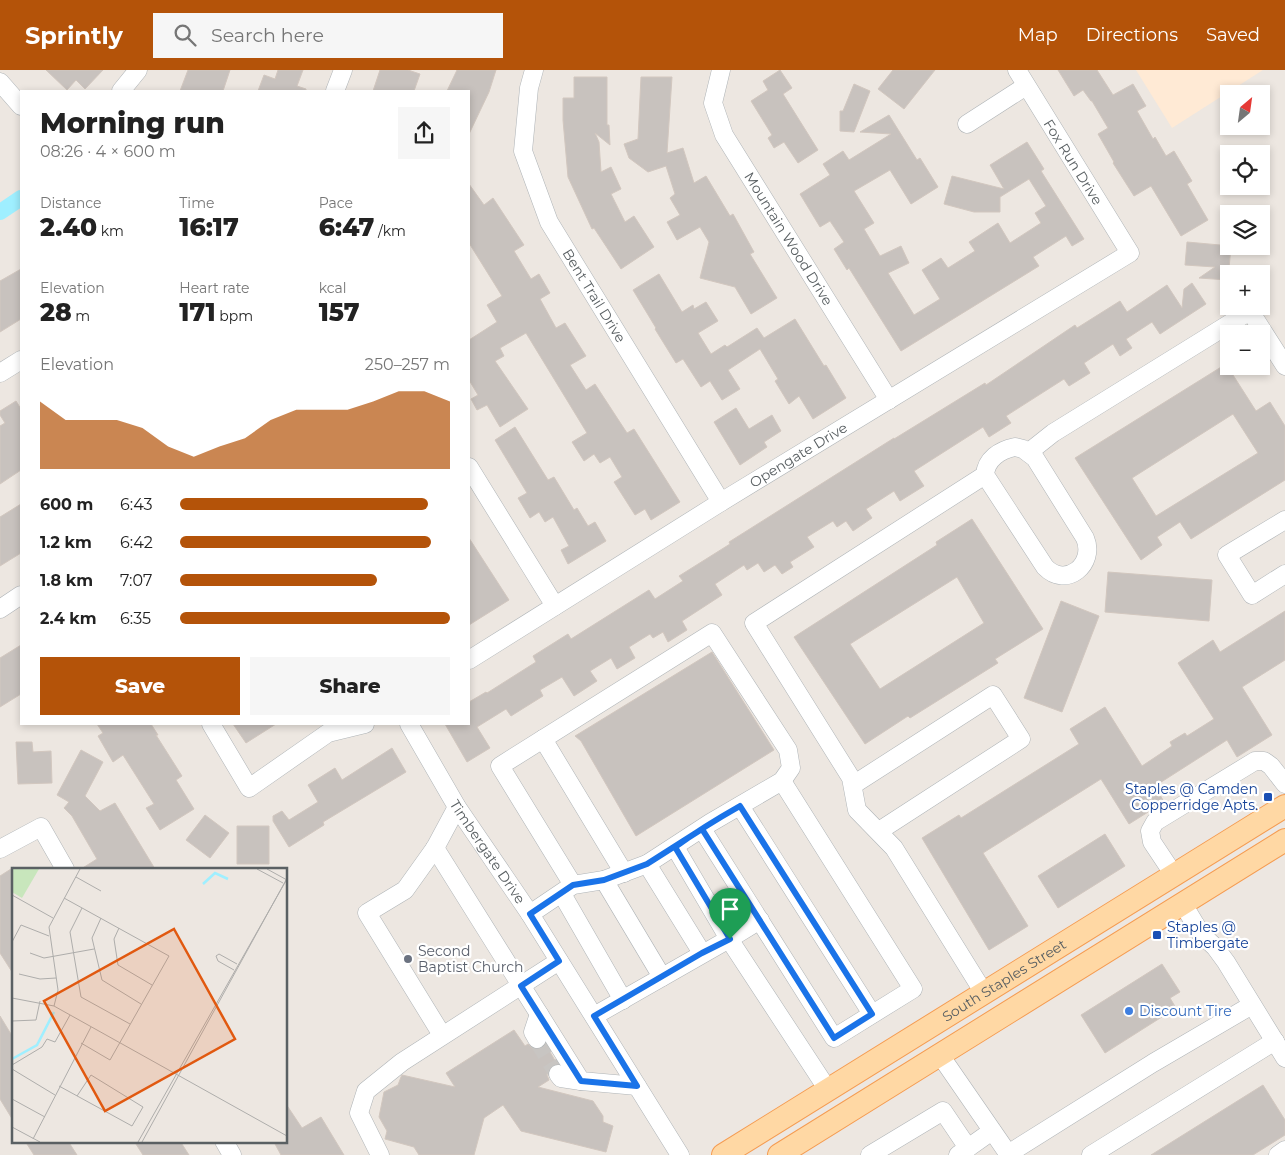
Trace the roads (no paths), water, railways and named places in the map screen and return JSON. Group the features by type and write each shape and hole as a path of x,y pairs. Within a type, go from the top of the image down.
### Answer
{"main road":[{"name":"South Staples Street","path":"723,1155 1285,806"},
{"path":"779,1155 1285,840"}],"street":[{"path":"122,90 138,70"},
{"path":"336,90 343,70"},
{"name":"Bent Trail Drive","path":"534,70 529,88 523,151 549,222 721,502"},
{"name":"Mountain Wood Drive","path":"721,70 713,103 724,135 889,400"},
{"name":"Fox Run Drive","path":"1017,70 1130,254"},
{"path":"0,82 20,105"},
{"path":"967,124 1026,86"},
{"name":"Opengate Drive","path":"470,659 721,502 1130,254"},
{"path":"1029,452 1053,433 1250,311 1285,366"},
{"path":"0,373 20,361"},
{"path":"1015,447 1029,452 1088,544 1085,561 1074,572 1060,575 1046,567 986,475 988,463 998,453 1015,447"},
{"path":"470,468 555,606"},
{"path":"984,993 894,848 857,810 851,778 754,623 986,475"},
{"path":"1285,520 1227,555 1252,594 1285,574"},
{"path":"0,609 20,596"},
{"path":"530,914 568,890 604,880 647,864 782,781 791,768 788,750 712,633 500,766 568,890 622,1000"},
{"path":"853,785 993,695 1021,739 879,831"},
{"path":"212,725 249,788 328,733 361,725"},
{"name":"Timbergate Drive","path":"410,725 457,807 530,914 680,1155"},
{"path":"543,739 624,872"},
{"path":"1174,875 1152,842 1150,831 1156,822 1255,761 1264,761 1271,766 1285,784"},
{"path":"702,829 834,1038 913,989 782,781"},
{"path":"740,806 872,1014"},
{"path":"442,1035 367,913 405,890 435,848 457,807"},
{"path":"0,849 41,827 64,868"},
{"path":"675,847 730,939 828,1090"},
{"path":"435,848 581,1081"},
{"path":"647,864 702,953"},
{"path":"604,880 662,977"},
{"path":"1182,904 1202,934 1226,962 1285,1058"},
{"path":"594,1016 760,920"},
{"path":"380,1155 359,1113 366,1091 402,1062 442,1035 559,961"},
{"path":"940,1055 1008,1154 1153,1063 1252,1005"},
{"path":"537,1039 534,1032 539,1014"},
{"path":"1091,1155 1275,1041"},
{"path":"558,1074 561,1078 637,1086"},
{"path":"873,1154 944,1111 963,1152 992,1131"},
{"path":"225,1142 232,1155"},
{"path":"1278,1155 1285,1150"}],"waterway":[{"path":"0,212 20,199"}],"tunnel":[{"path":"537,1039 558,1074"}],"place":[{"name":"Staples @ Camden Copperridge Apts.","path":"1268,797"},
{"name":"Staples @ Timbergate","path":"1157,935"},
{"name":"Second Baptist Church","path":"408,959"},
{"name":"Discount Tire","path":"1129,1011"}]}
